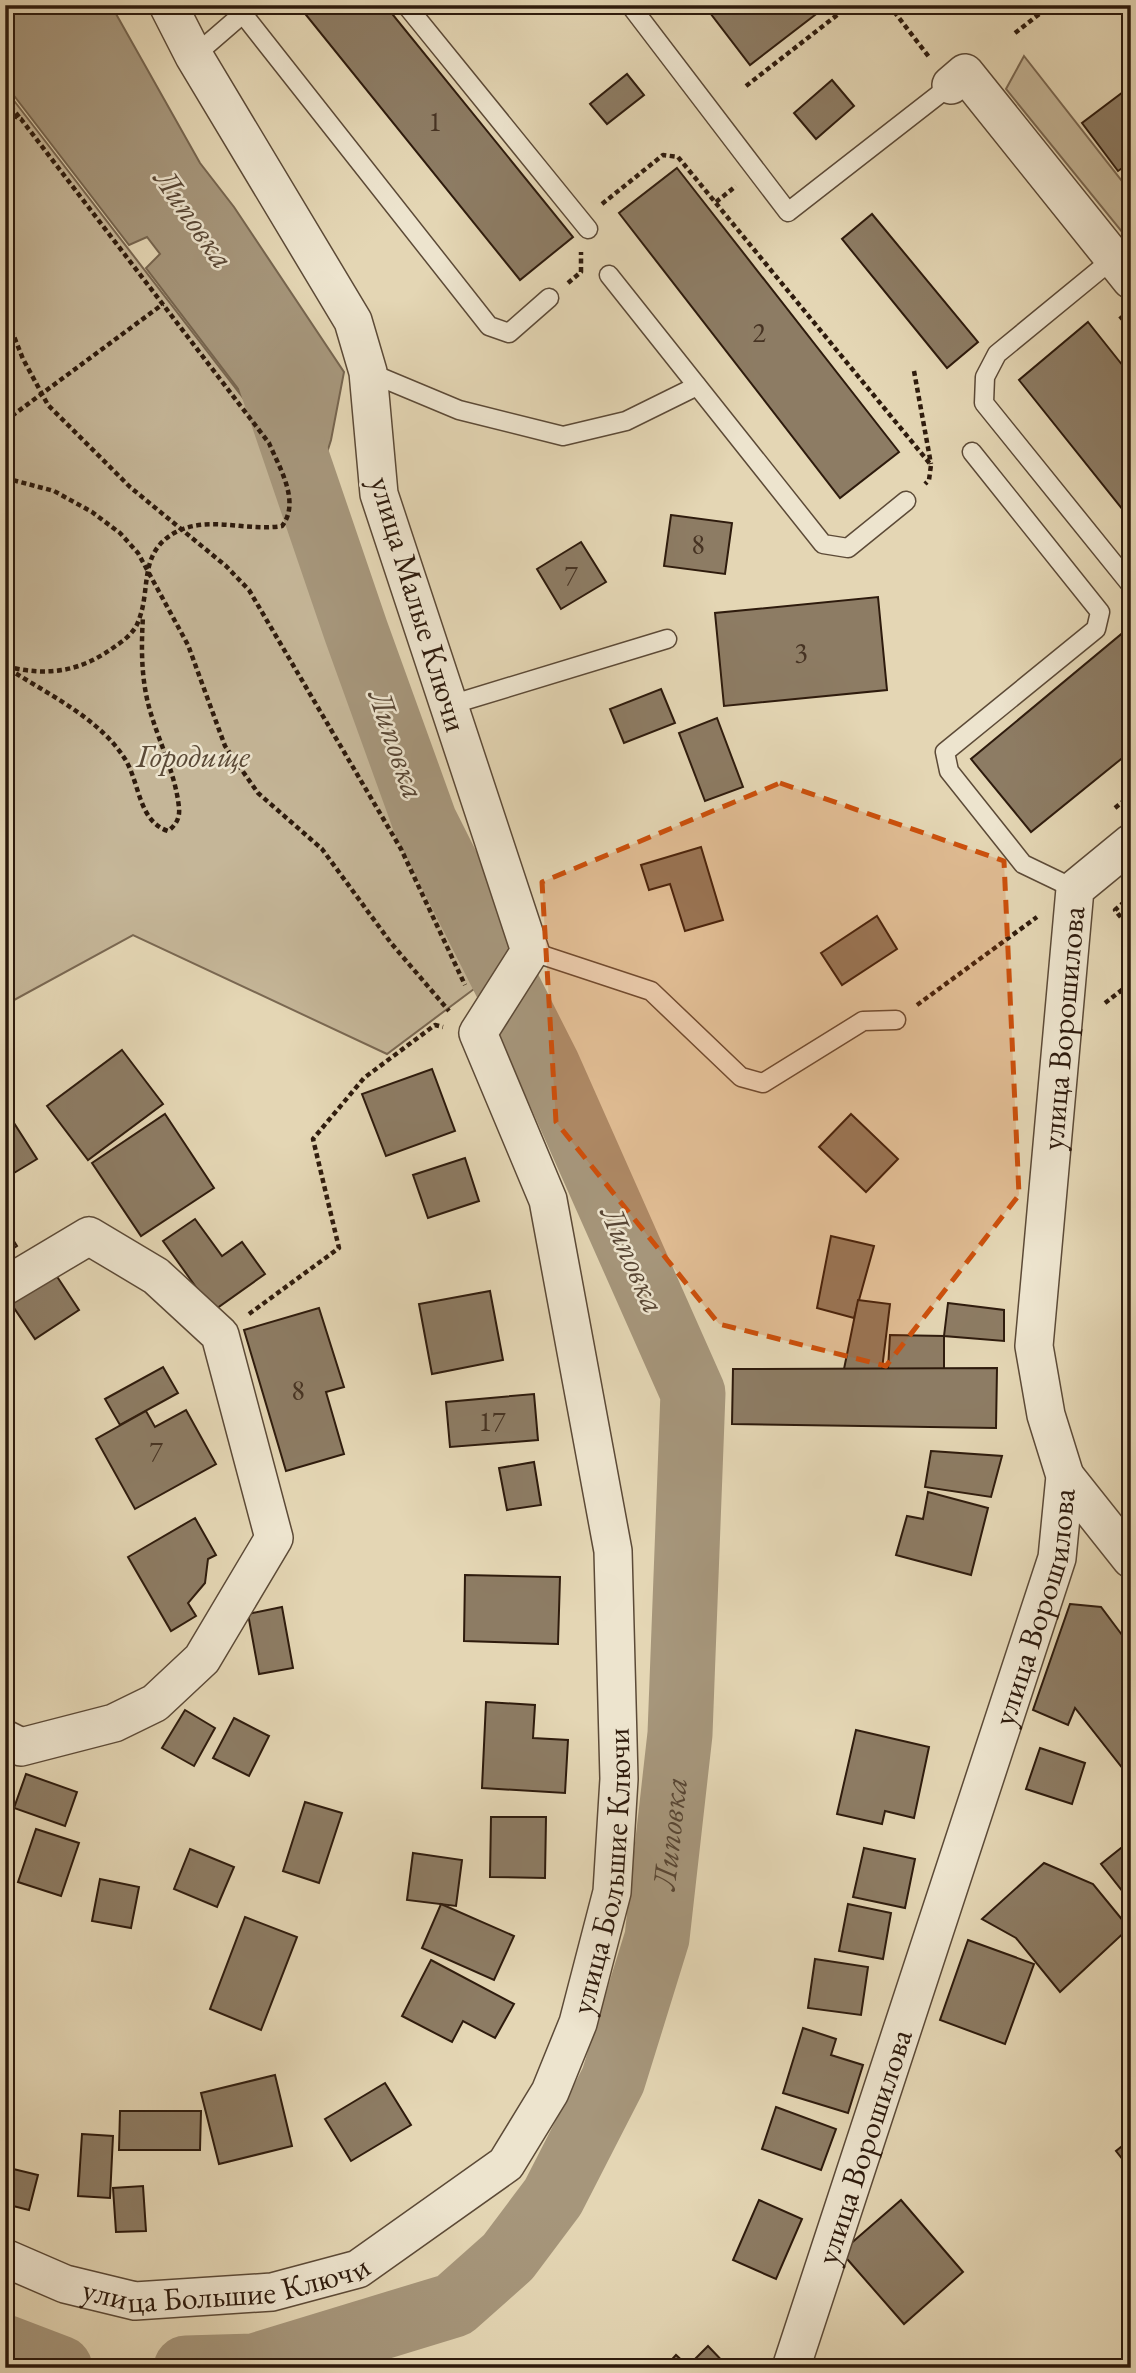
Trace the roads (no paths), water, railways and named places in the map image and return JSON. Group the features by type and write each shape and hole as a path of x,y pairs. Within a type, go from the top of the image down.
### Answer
{"street":[{"name":"улица Малые Ключи","path":"169,5 194,56 353,321 368,372 379,494 530,951"},
{"path":"951,85 965,73 1122,269"},
{"name":"улица Ворошилова","path":"791,2368 1057,1558 1065,1476 1046,1415 1034,1346 1075,890 1131,843"},
{"name":"улица Большие Ключи","path":"5,2258 65,2284 135,2301 272,2292 358,2269 506,2164 550,2092 578,2023 612,1892 619,1779 613,1551 548,1200 466,1025 530,951"},
{"path":"5,1286 89,1236 156,1276 220,1335 274,1538 202,1659 155,1703 114,1723 21,1747 5,1739"},
{"path":"1065,1476 1131,1559"}],"lane":[{"path":"406,5 585,225"},
{"path":"630,5 788,212 951,85"},
{"path":"194,56 248,9 489,326 509,332 549,298"},
{"path":"1122,269 997,354 985,377 984,403 1131,585"},
{"path":"609,275 823,544 848,548 906,501"},
{"path":"368,372 459,410 564,436 626,421 697,386"},
{"path":"972,453 1100,612 1096,629 945,752 949,771 1023,864 1075,890"},
{"path":"450,705 667,639"},
{"path":"530,951 651,991 741,1077 763,1083 863,1021 896,1020"}],"water":[{"path":"5,5 111,5 200,163 234,207 344,372 325,459 298,464 266,422 270,412 261,400 252,407 146,268 160,254 147,237 129,245 5,84"}],"waterway":[{"name":"Липовка","path":"186,2368 254,2366 454,2305 508,2257 553,2197 613,2080 657,1938 680,1734 693,1393 548,1066 425,822 270,379"},
{"name":"Липовка","path":"5,2347 60,2368"}],"park label":[{"name":"Городище","path":"193,756"}]}
